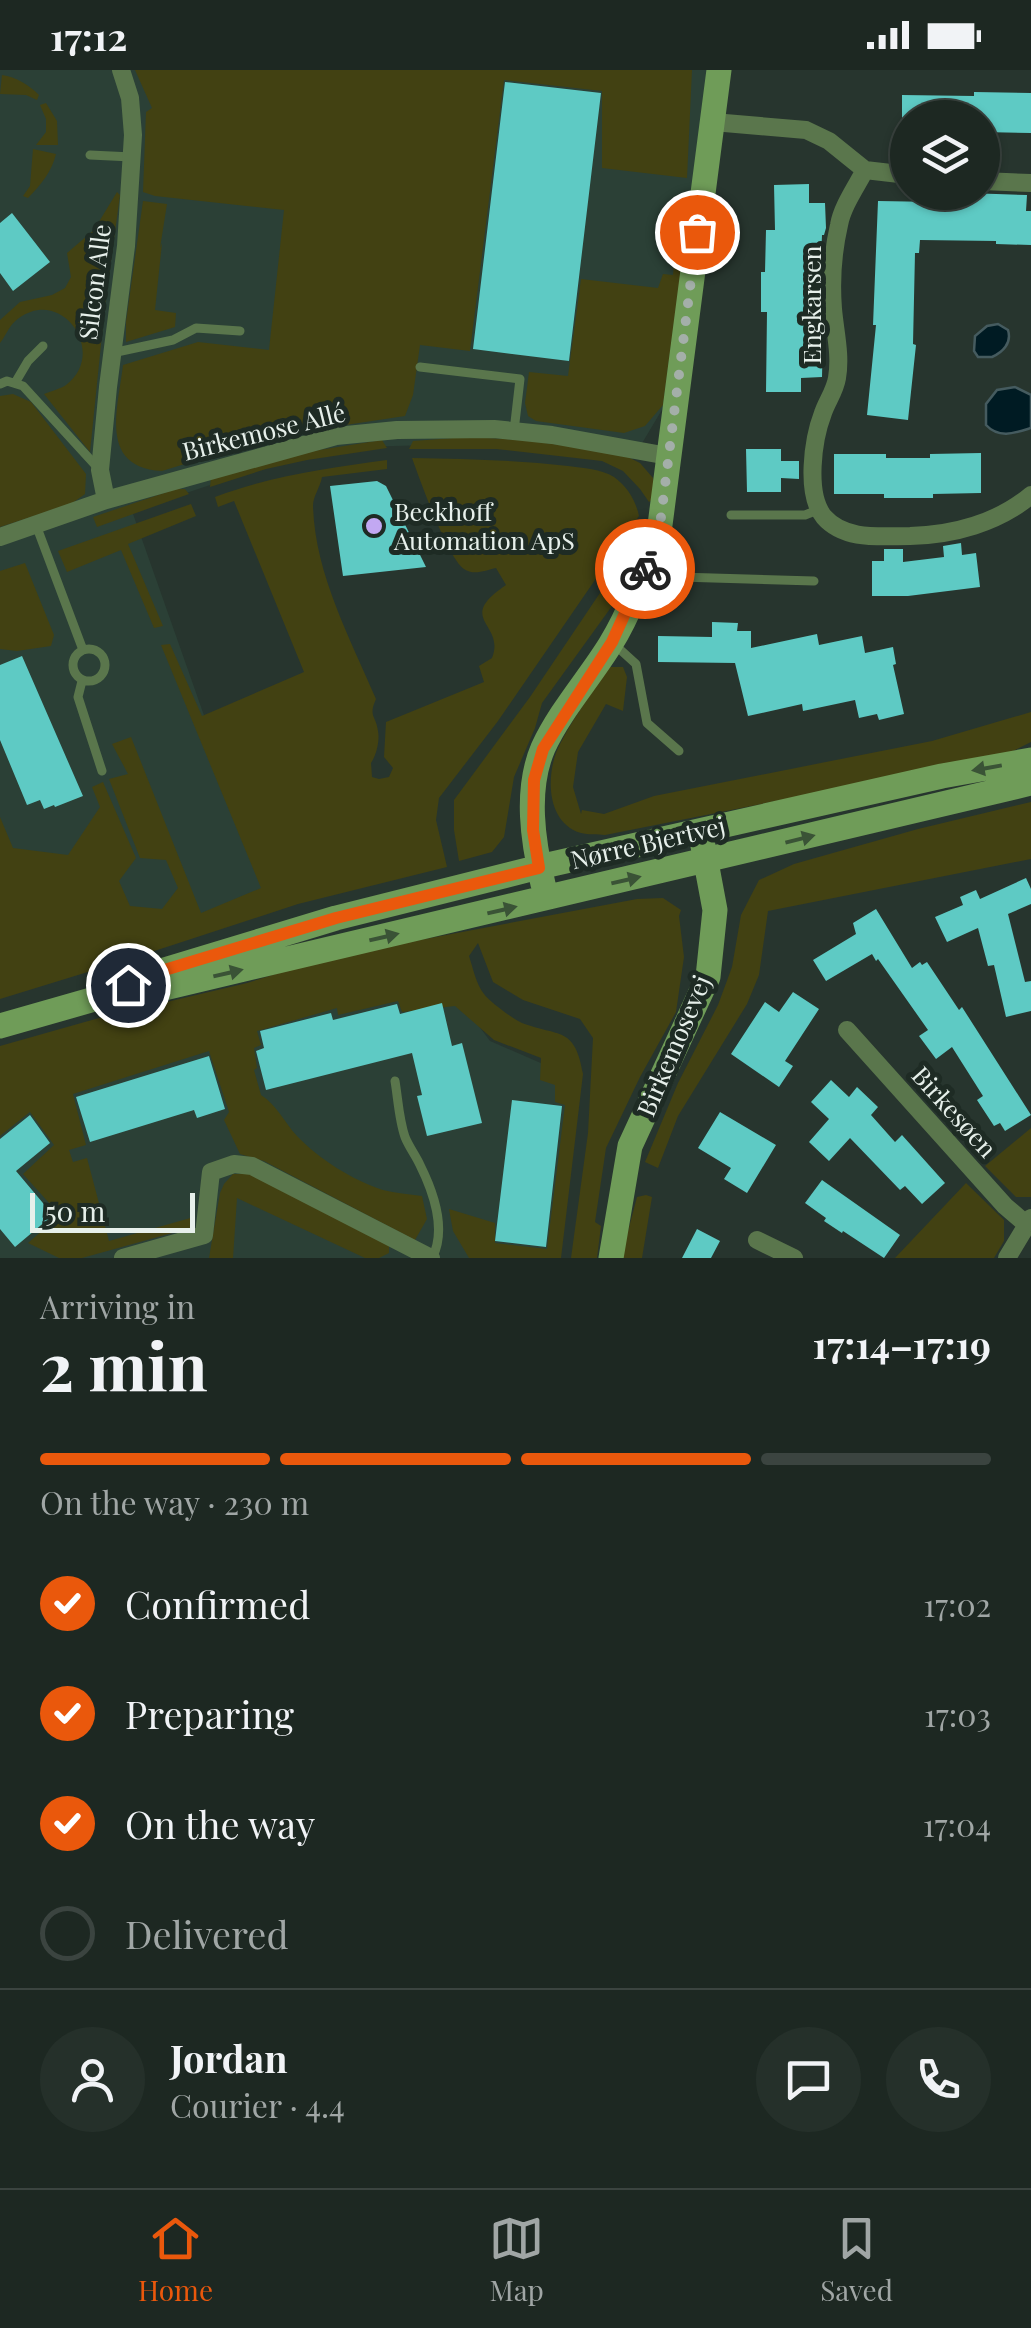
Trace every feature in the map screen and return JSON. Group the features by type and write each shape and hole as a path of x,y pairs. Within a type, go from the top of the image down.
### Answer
{"main road":[{"path":"546,899 533,830 534,780 543,749 612,642 643,576 660,525 718,70"},
{"name":"Nørre Bjertvej","path":"98,998 158,972 336,918 942,776 1031,760"},
{"name":"Nørre Bjertvej","path":"0,1026 98,998 164,988 1031,783"},
{"name":"Birkemosevej","path":"611,1258 630,1146 708,977 715,910 700,832"}],"street":[{"name":"Silcon Alle","path":"106,500 100,470 126,246 133,135 130,98 121,70"},
{"path":"713,122 806,130 829,141 864,170 890,173"},
{"name":"Engkarsen","path":"820,510 813,482 814,447 837,378 833,307 839,222 864,170"},
{"path":"1000,182 1031,183"},
{"name":"Birkemose Allé","path":"0,538 106,500 336,436 396,430 514,431 552,434 668,456"},
{"path":"820,510 838,528 852,535 915,536 982,523 1017,507 1031,495"},
{"name":"Birkesøen","path":"847,1030 1005,1206 1029,1221 1007,1258"},
{"path":"123,1258 204,1235 211,1172 234,1164 269,1173 403,1252 431,1258"},
{"path":"756,1240 794,1258"}],"lane":[{"path":"90,155 132,157"},
{"path":"112,353 173,340 196,328 240,331"},
{"path":"15,383 43,346"},
{"path":"420,367 520,379 514,431"},
{"path":"0,384 7,381 23,386 100,470"},
{"path":"731,515 805,515 820,510"},
{"path":"36,525 83,650"},
{"path":"643,576 814,581"},
{"path":"612,642 636,664 647,723 679,750"},
{"path":"83,650 96,651 106,666 102,676 93,682 82,681 73,670 73,662 83,650"},
{"path":"82,681 78,697 102,771"},
{"path":"395,1081 404,1136 421,1166 434,1202 438,1231 431,1258"}],"shaded area":[{"path":"0,70 708,70 666,403 632,460 462,444 360,447 270,465 132,511 268,897 0,998"},
{"path":"135,70 692,70 687,178 602,168 602,91 504,80 470,351 420,345 413,395 405,416 279,435 162,471 128,459 120,447 116,417 123,365 198,342 269,350 284,210 143,192 146,112 152,108"},
{"path":"2,75 27,85 39,95 37,100 26,95 0,94"},
{"path":"46,103 57,121 58,145 36,145 46,132 40,105"},
{"path":"33,149 56,154 45,177 28,198 23,196 30,186"},
{"path":"117,192 120,195 90,452 44,394 66,385 78,372 83,357 75,328 51,311 35,310 19,318 0,343 0,320 20,302 65,288 71,277 67,253 94,230"},
{"path":"143,201 167,204 155,310 176,313 175,327 126,342 126,322"},
{"path":"674,264 681,270 663,405 645,426 624,433 536,421 528,416 525,403 529,372 568,376 581,279 658,288 663,274 673,275"},
{"path":"13,394 31,402 86,474 85,494 71,504 0,527 0,396"},
{"path":"468,437 620,453 640,463 653,478 656,496 649,502 623,471 602,461 496,449 409,449 413,441"},
{"path":"382,440 387,448 266,469 210,487 211,477 275,457"},
{"path":"412,458 529,462 598,471 623,485 639,516 498,721 439,798 436,820 447,867 298,904 0,999 0,817 13,848 68,855 100,807 92,787 103,782 136,858 119,881 130,906 162,909 178,888 166,860 140,858 109,779 128,774 112,744 131,737 201,913 261,888 161,645 170,644 202,716 304,672 234,501 218,507 215,497 278,478 387,460 387,469 322,477 313,506 327,581 376,699 373,713 378,739 371,763 372,777 389,777 393,768 384,757 386,722 484,682 479,666 492,658 494,646 482,614 491,597 506,585 496,568 472,572 457,562"},
{"path":"185,489 189,494 97,527 93,517"},
{"path":"191,504 196,516 128,544 163,626 154,628 121,550 67,572 58,551"},
{"path":"645,526 612,606 542,703 514,777 504,837 492,852 459,861 454,800 530,697"},
{"path":"25,563 54,635 51,646 0,649 0,571"},
{"path":"610,667 623,667 627,677 623,711 606,704 578,752 573,787 581,814 582,810 604,814 654,796 932,741 1031,712 1031,742 1003,756 605,835 584,834 570,828 556,811 551,776 556,753 567,732"},
{"path":"1031,802 1031,859 768,911 759,975 747,1004 678,1116 658,1168 645,1162 678,1083 718,1005 732,967 741,915 759,880 794,864"},
{"path":"663,898 681,910 684,957 676,1012 606,1148 595,1222 601,1226 597,1258 571,1258 588,1133 593,1038 580,1019 523,1000 493,982 478,943 469,956 484,994 518,1021 570,1040 580,1059 583,1074 561,1258 469,1258 453,1231 449,1209 495,1223 495,1243 547,1249 565,1105 555,1102 555,1085 540,1080 541,1058 494,1040 455,1006 402,1012 398,1001 338,1015 337,1008 257,1031 261,1045 254,1048 254,1070 261,1095 297,1136 326,1161 371,1186 422,1196 427,1219 415,1240 264,1161 240,1154 224,1120 229,1112 209,1051 73,1094 86,1145 69,1150 73,1162 87,1158 109,1241 194,1217 194,1227 82,1258 59,1258 28,1243 60,1215 23,1174 54,1145 30,1112 0,1136 0,1046 314,962 637,899"},
{"path":"431,962 490,1041 552,1068 573,1104 554,1258 0,1258 0,1073"},
{"path":"1031,1128 1031,1197 1016,1197 985,1166"},
{"path":"233,1174 251,1174 389,1246 389,1253 365,1258 237,1198 233,1258 209,1258 220,1193"},
{"path":"966,1183 1004,1220 1004,1241 994,1258 895,1258"},
{"path":"637,1197 652,1197 642,1258 621,1258"}],"water":[{"path":"998,324 1008,330 1006,346 992,357 978,357 974,351 975,336 987,326"},
{"path":"1015,387 1031,395 1031,428 1007,434 996,432 986,425 986,404 997,390"}],"building":[{"path":"505,82 601,93 569,361 473,349"},
{"path":"974,92 1031,93 1031,133 1000,132 1000,100 902,100 902,95 974,96"},
{"path":"809,184 809,203 825,203 826,228 818,282 818,320 822,320 823,329 822,377 801,378 801,392 766,392 767,312 761,312 761,272 765,272 766,230 775,230 774,185"},
{"path":"1000,194 1027,195 1026,211 1031,211 1031,245 920,240 919,253 915,253 916,345 908,420 867,415 876,325 878,201 890,201 890,210 1000,210"},
{"path":"12,213 50,262 13,291 0,273 0,223"},
{"path":"746,449 781,449 781,461 799,461 799,479 781,478 781,492 747,492"},
{"path":"981,453 981,493 933,494 933,498 834,494 834,454 930,458 930,454"},
{"path":"377,481 386,486 426,567 343,576 330,486"},
{"path":"961,543 962,555 976,553 980,587 872,596 872,561 884,561 884,549 903,549 903,562 944,557 943,546"},
{"path":"712,622 738,623 737,631 751,631 751,648 817,634 819,645 862,636 865,653 893,647 904,714 879,720 877,714 859,718 855,700 803,711 802,704 748,716 735,663 658,662 658,636 712,637"},
{"path":"22,656 83,796 44,809 40,800 27,805 0,740 0,665"},
{"path":"1026,878 1031,904 1008,914 1025,982 1031,981 1031,1011 1006,1017 994,965 988,966 978,928 947,942 935,917 963,905 960,897 976,890 980,899"},
{"path":"876,909 912,968 927,962 959,1010 962,1007 1031,1115 1005,1131 1000,1123 994,1126 977,1100 983,1096 952,1047 936,1059 919,1036 928,1030 872,954 826,981 813,960 856,934 853,923"},
{"path":"793,992 819,1009 785,1061 793,1066 779,1087 731,1054 765,1002 779,1012"},
{"path":"442,1003 452,1046 462,1043 482,1123 427,1136 412,1053 266,1090 256,1051 264,1048 260,1031 331,1013 333,1020 397,1004 400,1014"},
{"path":"209,1056 225,1109 197,1118 194,1110 90,1142 76,1097"},
{"path":"831,1080 849,1097 857,1087 878,1107 871,1115 895,1142 902,1135 945,1183 922,1204 905,1186 900,1190 850,1138 829,1161 809,1142 829,1119 811,1102"},
{"path":"512,1100 562,1106 546,1247 495,1241"},
{"path":"720,1112 776,1145 747,1193 724,1179 731,1168 698,1148"},
{"path":"30,1115 50,1143 16,1171 53,1215 15,1247 0,1229 0,1139"},
{"path":"822,1180 900,1235 884,1258 824,1221 826,1218 805,1203"},
{"path":"697,1229 720,1241 711,1258 682,1258"}],"way so far":[{"path":"645,569 660,525 697,232"}],"place":[{"name":"Beckhoff Automation ApS","path":"374,526"}],"route":[{"path":"128,985 158,972 336,918 539,868 533,830 534,780 543,749 612,642 645,569"}]}
